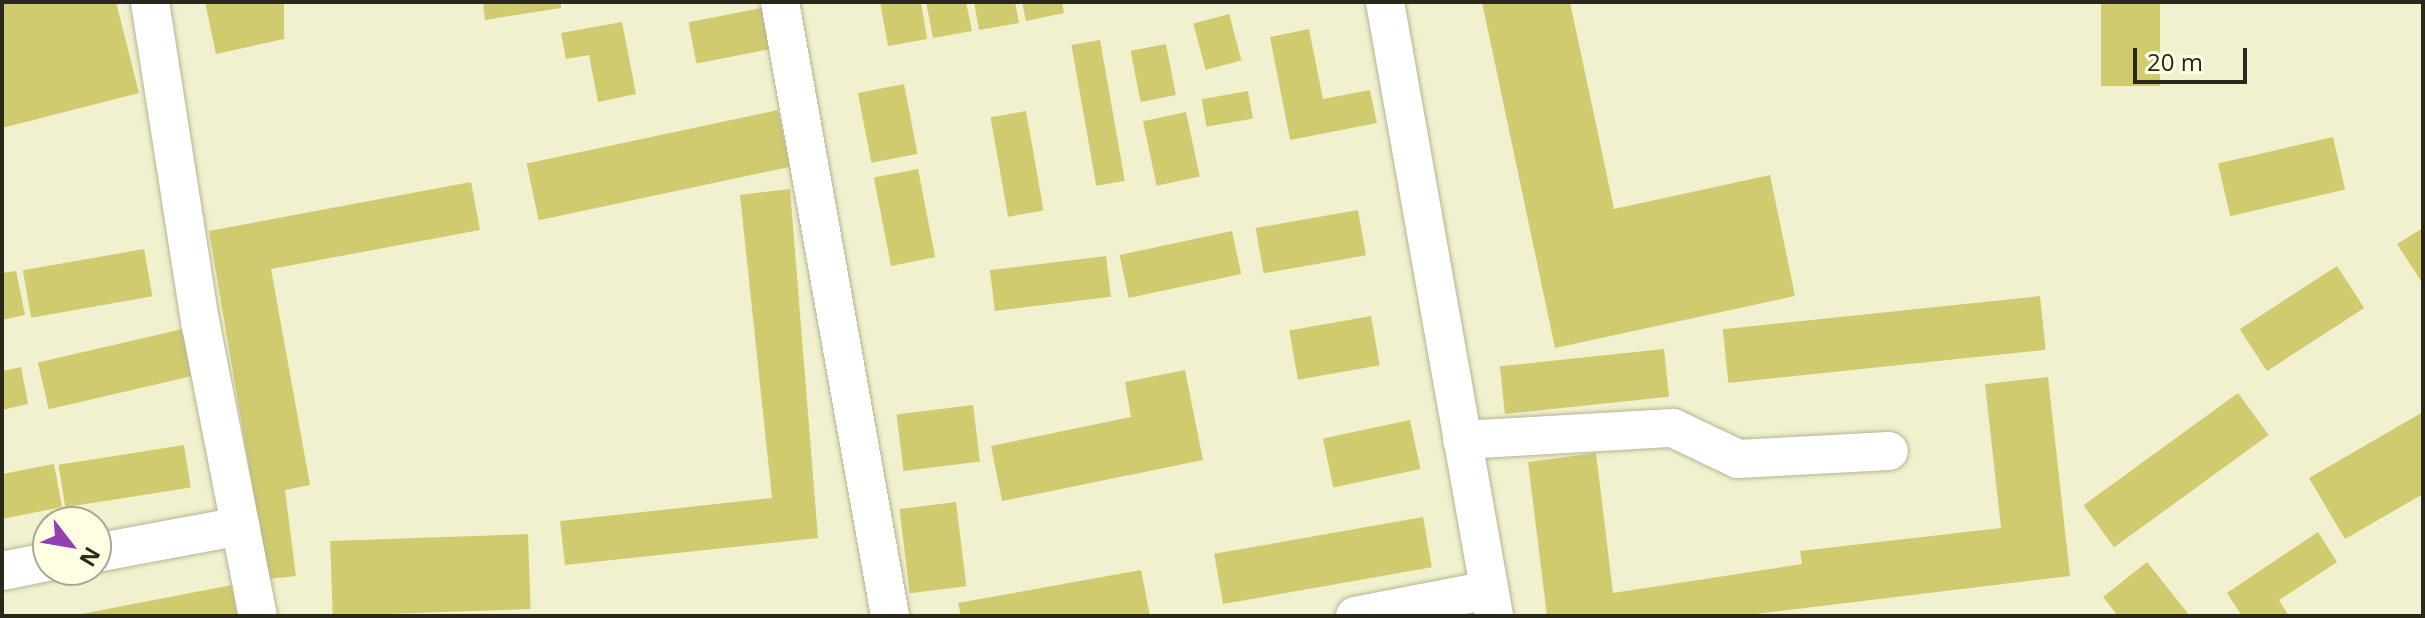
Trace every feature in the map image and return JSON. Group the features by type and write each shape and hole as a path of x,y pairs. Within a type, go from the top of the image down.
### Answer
{"street":[{"path":"150,2 258,616"},
{"path":"780,2 890,616"},
{"path":"1355,616 1492,603 1385,2"},
{"path":"1462,440 1673,428 1738,459 1889,451"},
{"path":"112,550 240,526"},
{"path":"2,571 32,565"}],"building":[{"path":"2,2 116,2 139,93 2,128"},
{"path":"205,2 284,2 284,39 216,54"},
{"path":"483,2 561,2 561,8 485,20"},
{"path":"880,2 921,2 927,39 888,46"},
{"path":"926,2 966,2 972,31 933,38"},
{"path":"974,2 1015,2 1019,23 979,30"},
{"path":"1022,2 1062,2 1064,13 1026,21"},
{"path":"1482,2 1570,2 1614,209 1770,175 1795,296 1555,348"},
{"path":"2101,2 2160,2 2160,86 2101,86"},
{"path":"767,7 775,48 696,63 688,22"},
{"path":"1229,14 1241,60 1206,70 1193,24"},
{"path":"622,22 636,94 598,102 589,55 566,59 561,33"},
{"path":"1309,29 1323,99 1370,90 1377,123 1290,140 1270,37"},
{"path":"1100,40 1125,181 1096,186 1071,45"},
{"path":"1166,44 1176,95 1141,102 1131,51"},
{"path":"904,84 918,154 871,163 858,93"},
{"path":"1248,91 1253,119 1207,127 1202,99"},
{"path":"778,110 790,167 539,220 527,163"},
{"path":"1026,111 1044,210 1008,217 991,117"},
{"path":"1186,112 1200,177 1157,186 1143,121"},
{"path":"2333,137 2345,190 2230,216 2218,164"},
{"path":"918,169 935,257 891,266 874,178"},
{"path":"471,182 480,230 271,269 310,485 285,490 296,576 268,579 209,231"},
{"path":"790,189 818,538 565,565 560,521 772,498 740,195"},
{"path":"1358,210 1366,255 1264,273 1256,228"},
{"path":"2423,228 2423,284 2397,244"},
{"path":"1232,231 1241,274 1129,298 1120,255"},
{"path":"144,249 152,296 31,318 23,270"},
{"path":"1106,256 1111,297 995,311 990,270"},
{"path":"2337,266 2364,308 2267,371 2240,329"},
{"path":"16,271 25,315 2,320 2,273"},
{"path":"2040,296 2046,350 1728,383 1723,329"},
{"path":"1371,316 1380,365 1298,380 1289,330"},
{"path":"187,328 198,375 49,409 38,362"},
{"path":"1664,349 1669,397 1505,414 1500,366"},
{"path":"21,367 28,404 2,410 2,371"},
{"path":"1185,370 1203,460 1002,501 991,446 1131,417 1125,382"},
{"path":"2048,377 2070,576 1738,616 1547,616 1528,462 1596,453 1613,593 1802,564 1800,551 2001,528 1985,384"},
{"path":"2238,393 2269,435 2114,547 2083,505"},
{"path":"973,405 980,462 904,471 897,414"},
{"path":"2423,412 2423,494 2345,539 2309,478"},
{"path":"1410,420 1420,469 1333,487 1323,439"},
{"path":"184,445 191,487 65,506 59,465"},
{"path":"54,464 62,506 32,506 32,513 2,519 2,474"},
{"path":"956,502 966,586 910,593 899,509"},
{"path":"1423,517 1432,567 1223,604 1214,554"},
{"path":"2318,532 2337,562 2279,600 2289,616 2242,616 2227,593"},
{"path":"528,534 531,609 333,616 330,541"},
{"path":"2147,562 2190,616 2118,616 2103,597"},
{"path":"1141,570 1150,616 961,616 958,603"},
{"path":"232,585 237,616 76,616 76,615"}]}
